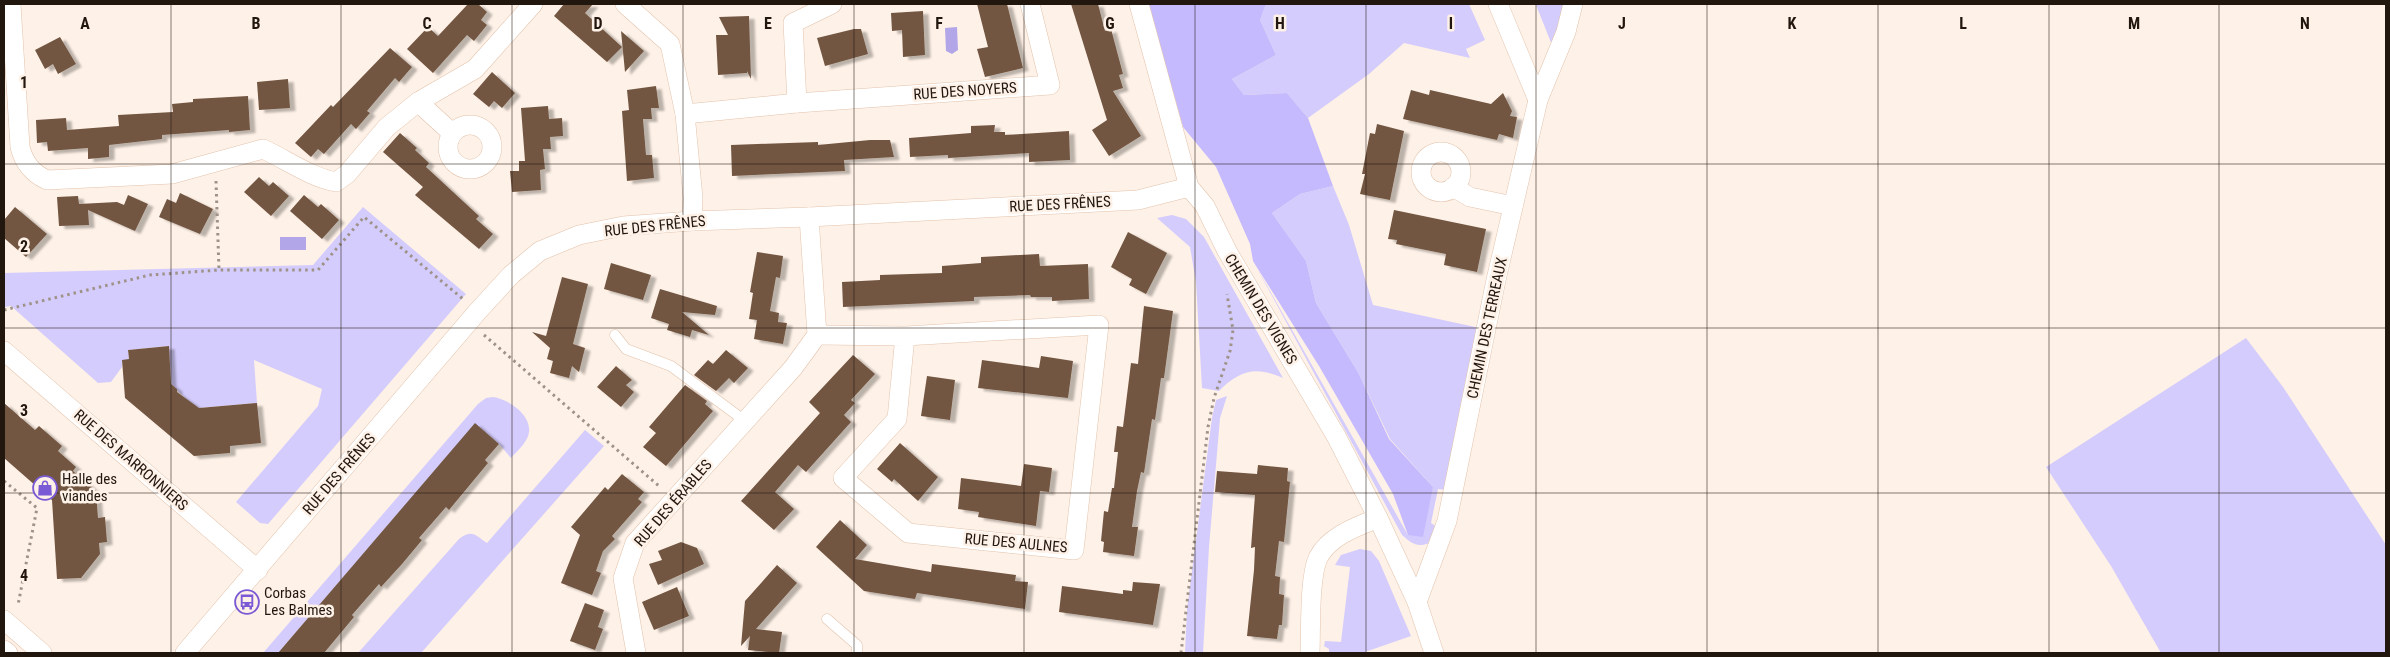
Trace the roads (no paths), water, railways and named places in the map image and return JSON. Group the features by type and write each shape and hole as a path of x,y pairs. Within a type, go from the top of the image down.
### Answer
{"street":[{"path":"12,4 20,147 22,158 36,174 47,180 172,174 263,149 292,162 318,179 336,182 347,174 386,127 418,102 474,69 533,4"},
{"path":"625,4 670,44 685,114 693,198 692,221"},
{"path":"797,103 793,23 832,4"},
{"name":"RUE DES NOYERS","path":"685,114 797,103 1050,85 1030,4"},
{"name":"CHEMIN DES VIGNES","path":"1139,4 1189,187 1205,206 1227,251 1336,436 1378,518 1417,602"},
{"path":"1498,4 1538,100"},
{"name":"CHEMIN DES TERREAUX","path":"1417,602 1447,521 1513,206 1538,100 1566,32 1573,4"},
{"path":"418,102 452,133"},
{"name":"RUE DES FRÊNES","path":"186,653 478,311 511,275 540,251 579,235 614,228 692,221 809,218 1138,200 1189,187"},
{"path":"1454,187 1470,196 1513,206"},
{"path":"809,218 818,335"},
{"name":"RUE DES AULNES","path":"818,335 906,336 1099,325 1074,550 908,533 843,478 897,420 906,336"},
{"name":"RUE DES ÉRABLES","path":"636,653 623,578 634,543 793,368 818,335"},
{"name":"RUE DES MARRONNIERS","path":"4,351 258,570"},
{"path":"1310,653 1314,580 1318,557 1333,542 1350,530 1378,518"},
{"path":"1417,602 1434,653"},
{"path":"10,617 42,653"},
{"path":"4,650 8,653"}],"lane":[{"path":"615,335 626,349 670,366 745,421"},
{"path":"826,619 857,645 857,653"}],"place":[{"name":"Halle des viandes","path":"45,488"},
{"name":"Corbas Les Balmes","path":"247,602"}]}
